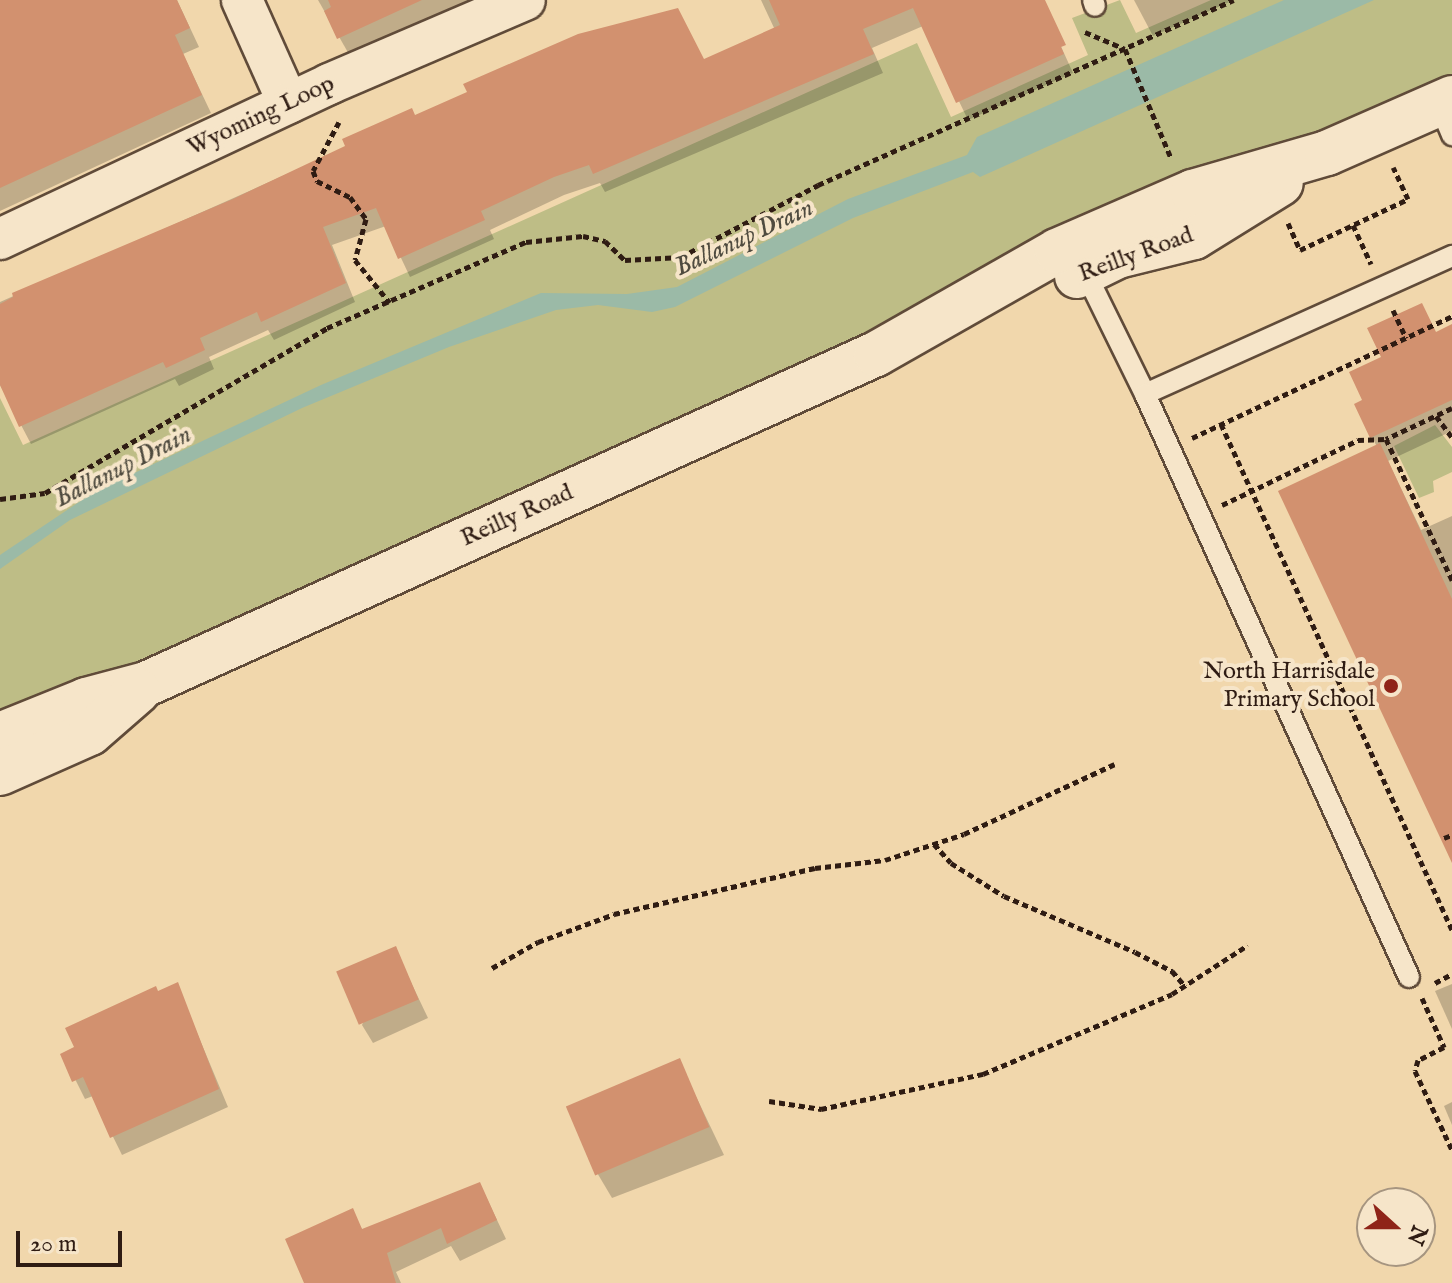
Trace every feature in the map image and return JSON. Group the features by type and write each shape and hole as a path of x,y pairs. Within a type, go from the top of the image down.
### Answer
{"street":[{"path":"242,0 288,103"},
{"name":"Wyoming Loop","path":"0,239 288,103 525,0"},
{"name":"Reilly Road","path":"0,735 86,700 146,684 887,347 1057,251 1193,192 1327,153 1448,113"},
{"name":"Reilly Road","path":"887,347 950,330 1118,256 1194,237 1327,153"},
{"name":"Reilly Road","path":"0,773 90,733 146,684"}],"lane":[{"path":"1145,394 1452,256"},
{"path":"1085,272 1145,394 1414,984"}],"path":[{"path":"2,499 45,493 327,328 526,242 583,236 605,241 625,260 681,257 818,185 1234,0"},
{"path":"1102,41 1125,49 1171,158"},
{"path":"340,110 342,118 313,171 317,181 350,197 366,219 355,260 390,303"},
{"path":"1284,215 1300,250 1408,199 1393,167"},
{"path":"1353,225 1374,270"},
{"path":"1390,305 1406,338"},
{"path":"1191,438 1452,316"},
{"path":"1201,516 1358,440 1386,439 1452,408"},
{"path":"1436,416 1452,437"},
{"path":"1221,424 1452,930"},
{"path":"1386,439 1452,580"},
{"path":"492,968 538,942 614,914 815,868 885,860 934,844 1115,764"},
{"path":"1444,838 1452,835"},
{"path":"934,844 951,863 1004,896 1135,952 1172,971 1185,986"},
{"path":"769,1101 821,1109 983,1074 1089,1032 1185,986 1248,945"},
{"path":"1430,985 1452,974"},
{"path":"1414,984 1444,1047 1418,1060 1415,1071 1452,1150"}],"shaded area":[{"path":"1120,0 1136,33 1211,0 1452,0 1452,77 0,722 0,398 23,445 917,43 951,117 1088,55 1072,18"},
{"path":"1284,0 1374,0 980,177 973,172 853,218 675,307 652,312 598,305 556,310 449,347 302,408 70,520 0,569 0,555 94,492 321,385 541,293 627,294 677,287 848,199 967,155 977,137"},
{"path":"1435,425 1452,447 1452,472 1433,481 1434,492 1419,498 1394,446"}],"building":[{"path":"0,0 177,0 190,28 175,35 202,95 0,188"},
{"path":"328,0 422,0 337,39 324,11 331,7"},
{"path":"769,0 1045,0 1066,45 1061,47 1064,54 956,103 913,8 863,29 874,54 593,174 589,165 554,177 481,211 485,220 398,259 376,208 323,227 346,283 261,322 257,312 200,338 205,350 166,368 163,362 19,427 0,385 0,304 13,297 12,293 233,199 345,146 342,139 412,108 415,115 467,92 463,84 578,34 678,8 704,59 780,25"},
{"path":"1422,303 1436,332 1452,324 1452,400 1370,438 1354,404 1362,400 1349,372 1381,357 1367,328"},
{"path":"1380,443 1452,599 1452,863 1278,491"},
{"path":"396,946 419,999 359,1025 336,971"},
{"path":"178,982 219,1089 110,1138 83,1077 72,1082 60,1054 74,1047 65,1028 156,986 158,991"},
{"path":"680,1058 709,1127 595,1175 566,1106"},
{"path":"480,1182 497,1220 447,1244 441,1228 387,1253 396,1283 304,1283 285,1239 353,1208 362,1229"}],"place":[{"name":"North Harrisdale Primary School","path":"1391,686"}],"water label":[{"name":"Ballanup Drain","path":"744,238"},
{"name":"Ballanup Drain","path":"123,467"}]}
